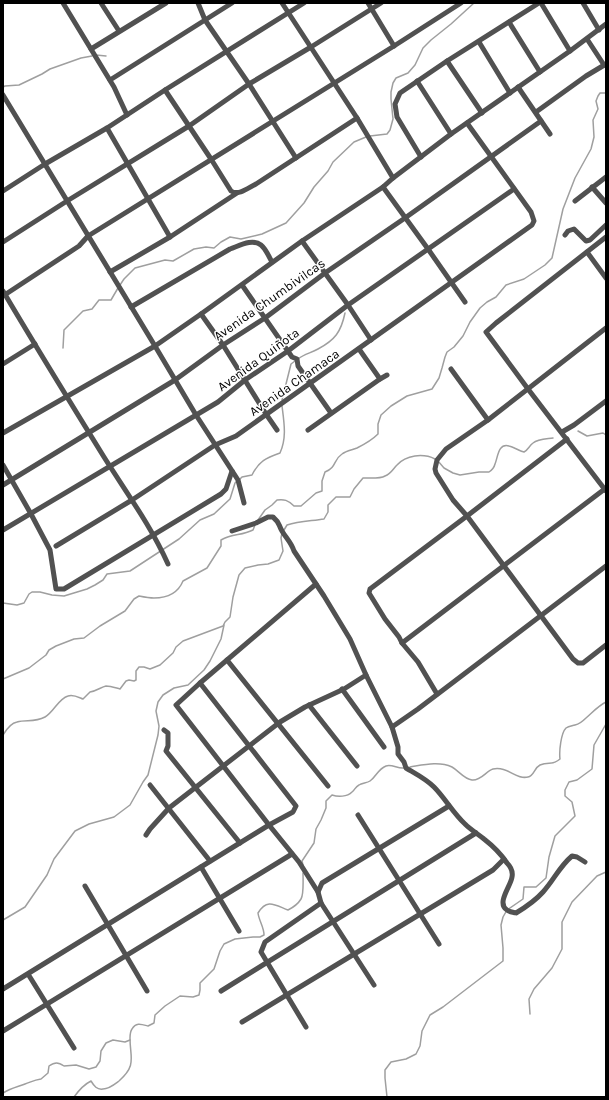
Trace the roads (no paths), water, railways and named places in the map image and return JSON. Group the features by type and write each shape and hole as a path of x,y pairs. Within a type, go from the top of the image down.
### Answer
{"street":[{"path":"63,3 110,80 127,115"},
{"path":"101,3 120,31"},
{"path":"152,3 156,9"},
{"path":"90,49 166,3"},
{"path":"198,3 205,20 249,84 296,158"},
{"path":"110,80 232,3"},
{"path":"282,3 357,118 393,178"},
{"path":"3,191 45,164 107,128 304,3"},
{"path":"368,3 394,46"},
{"path":"3,242 190,126 249,84 381,3"},
{"path":"421,157 397,117 395,104 400,93 447,61 540,3 570,51"},
{"path":"583,3 599,30"},
{"path":"168,564 162,550 132,500 4,294 79,246 88,236 394,46 457,4"},
{"path":"509,22 540,72"},
{"path":"3,433 155,346 302,241 383,187 451,134 587,39 606,24"},
{"path":"536,112 605,64 587,39"},
{"path":"479,42 510,93"},
{"path":"447,61 482,113"},
{"path":"417,82 451,134"},
{"path":"518,87 550,134"},
{"path":"165,90 190,126 231,191 237,193"},
{"path":"3,95 196,415 238,480 244,503"},
{"path":"110,272 170,237 237,193 256,184 357,118"},
{"name":"Avenida Chumbivilcas","path":"3,485 175,380 223,345 265,318 325,273 541,121"},
{"path":"468,123 514,189"},
{"path":"107,128 170,237"},
{"path":"575,201 606,177"},
{"path":"383,187 465,302"},
{"path":"592,188 606,203"},
{"name":"Avenida Chamaca","path":"56,546 132,500 215,445 236,436 532,225 534,221 531,212 514,189"},
{"name":"Avenida Quiñota","path":"3,530 218,402 245,380 288,352 348,306 514,189"},
{"path":"565,235 568,231 574,230 586,241 590,240 606,225"},
{"path":"402,643 606,489 528,389 486,332 606,237"},
{"path":"302,241 371,340"},
{"path":"131,307 230,249 247,243 255,242 262,246 272,262"},
{"path":"587,252 606,278"},
{"path":"242,284 288,352 292,357 297,359 298,366 331,413"},
{"path":"201,314 223,345 277,430"},
{"path":"606,328 488,420 446,449 438,460 435,469 453,500 468,516 503,566 573,659 578,663 583,663 606,645"},
{"path":"3,364 35,344"},
{"path":"358,349 380,379"},
{"path":"451,369 488,420"},
{"path":"308,430 387,375"},
{"path":"562,432 606,401"},
{"path":"437,694 418,662 402,643 368,593 370,589 468,516 567,439"},
{"path":"3,465 50,550 56,589 64,589 221,494 226,489 232,471"},
{"path":"232,531 273,517 278,522 282,532 291,543 294,551 350,640 392,726 398,747 398,754 404,762 406,768 423,778 434,787 464,823 484,839 504,859 512,870 510,885 503,897 504,906 507,910 516,913 530,904 544,892 564,862 572,856 585,862"},
{"path":"392,726 437,694 606,566"},
{"path":"316,584 176,705 299,862 318,892 321,903 374,985"},
{"path":"227,660 328,786"},
{"path":"146,835 169,808 278,724 309,705 342,689 366,675"},
{"path":"3,989 210,861 293,812 296,806 200,683"},
{"path":"342,689 384,747"},
{"path":"309,705 357,766"},
{"path":"164,730 168,733 168,746 166,751 240,843"},
{"path":"150,784 210,861"},
{"path":"318,892 322,882 449,806"},
{"path":"358,815 439,944"},
{"path":"221,991 476,833"},
{"path":"3,1031 292,854"},
{"path":"242,1022 493,870 504,859"},
{"path":"201,867 239,931"},
{"path":"85,886 147,991"},
{"path":"306,1028 261,952 265,942 321,903"},
{"path":"28,974 74,1048"}],"waterway":[{"path":"370,136 387,134 390,130 393,119 391,92 396,78 408,73 415,65 423,48 474,3"},
{"path":"96,55 106,56"},
{"path":"3,87 19,85 50,69 81,58 92,56"},
{"path":"258,520 265,510 277,500 286,500 294,506 301,506 316,493 322,491 322,481 325,472 333,466 339,456 347,451 363,445 378,434 378,424 381,415 391,406 407,396 432,389 439,378 447,352 454,347 463,336 470,322 480,308 496,297 506,285 524,279 545,265 552,258 563,209 575,178 591,149 594,137 593,120 598,109 596,101 600,93 606,93"},
{"path":"120,285 135,268 165,260 173,261 194,249 206,247 214,248 230,237 241,239 262,234 286,223 304,203 333,162 354,142 366,137"},
{"path":"63,348 64,330 83,311 92,309 99,300 111,300 118,288"},
{"path":"298,359 324,346 333,339 339,330 345,313"},
{"path":"282,400 291,364 295,361"},
{"path":"240,479 242,477 252,475 257,466 263,461 280,453 284,442 282,406"},
{"path":"578,431 587,436 603,433 606,435"},
{"path":"438,461 444,468 460,475 489,472 494,467 499,451 503,447 509,446 524,452 535,442 553,438"},
{"path":"284,530 287,525 324,519 328,512 328,505 336,497 350,497 354,489 363,478 383,477 390,473 405,459 410,457 425,456 435,459"},
{"path":"3,603 17,605 24,603 29,594 32,592 64,596 95,585 103,580 107,574 130,571 179,539 200,520 214,514 230,499 237,481"},
{"path":"3,679 29,668 46,655 49,650 56,646 74,639 84,638 100,626 125,611 134,599 139,596 159,598 172,594 178,589 183,581 207,568 221,546 221,540 229,536 253,530 255,525"},
{"path":"3,735 9,727 15,723 20,721 37,720 45,717 61,700 70,695 83,699 90,692 106,686 120,689 126,681 136,680 136,671 139,667 150,669 160,665 183,641 223,626 230,617 233,597 239,575 245,568 268,564 279,560 283,551 281,538 282,533"},
{"path":"3,920 25,907 47,875 54,859 75,831 89,824 114,817 130,805 148,775 158,735 159,726 156,711 158,702 163,695 174,688 188,685 204,670 221,639 224,625"},
{"path":"410,767 431,764 447,765 455,769 466,778 472,780 478,779 493,769 503,769 520,777 528,777 532,775 536,768 540,765 553,763 560,759 561,742 564,730 569,726 576,725 581,722 606,702"},
{"path":"387,1097 385,1070 391,1062 406,1059 416,1054 420,1046 422,1031 430,1015 443,1007 503,961 501,925 503,917 507,910 523,899 524,887 536,887 546,878 549,857 555,836 575,816 572,802 565,796 565,790 569,782 577,780 592,769 594,745 606,724"},
{"path":"303,865 302,861 314,843 316,829 326,808 326,801 332,795 342,796 350,794 360,784 370,781 381,769 386,766 404,768"},
{"path":"530,1014 529,999 534,989 552,968 562,949 562,922 572,902 597,876 606,872"},
{"path":"74,1097 81,1088 91,1081 99,1089 105,1089 119,1081 125,1075 130,1066 130,1035 135,1025 139,1024 148,1026 154,1023 155,1015 180,996 193,997 199,995 200,983 214,969 224,944 235,939 260,937 264,935 258,913 261,908 268,904 272,904 288,910 300,901 303,894 303,873"},
{"path":"3,1093 34,1080 41,1079 48,1073 49,1066 55,1063 64,1066 76,1065 89,1069 96,1067 100,1061 101,1051 106,1043 113,1040 125,1042 130,1040"}]}
